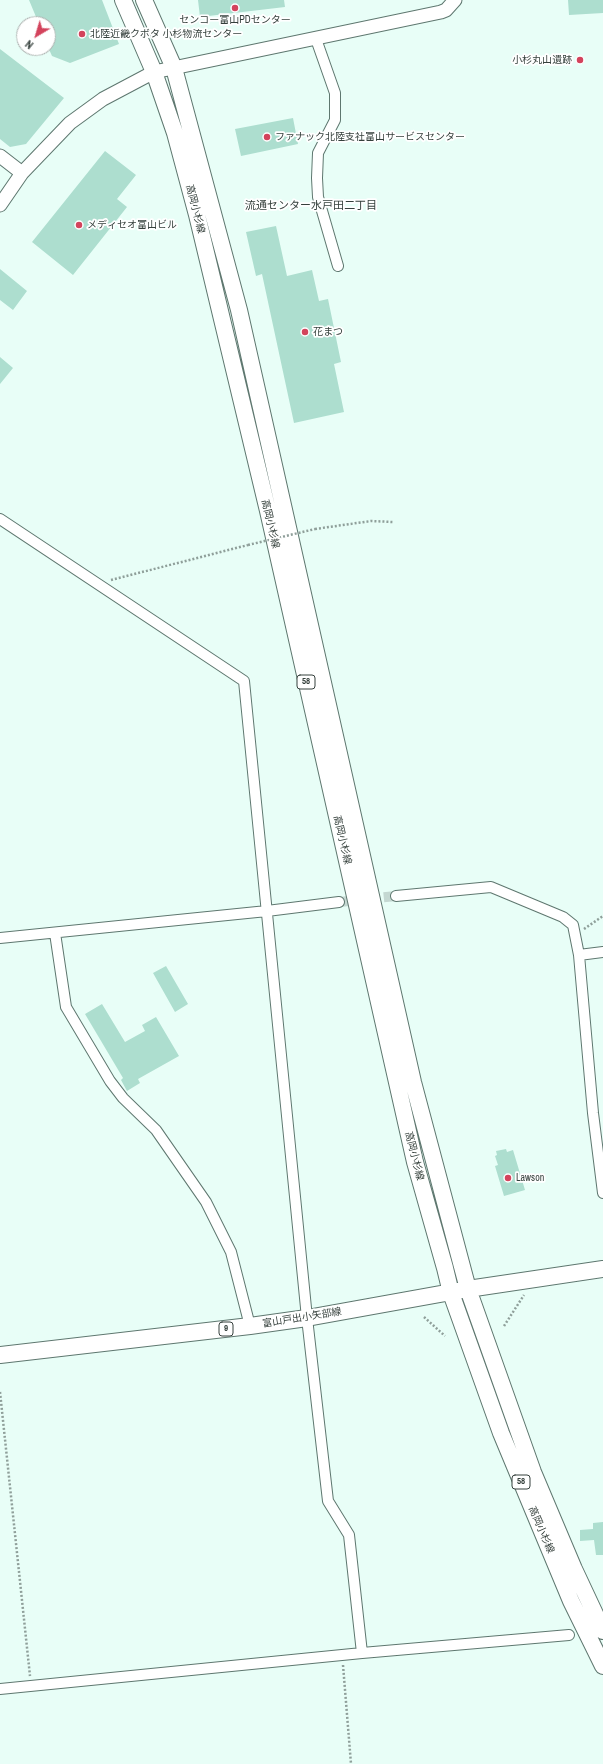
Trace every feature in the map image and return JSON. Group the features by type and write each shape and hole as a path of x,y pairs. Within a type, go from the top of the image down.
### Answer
{"main road":[{"name":"高岡小杉線","path":"123,0 154,72 175,133 197,215 268,511 415,1162 445,1268 450,1293 501,1433 534,1516 571,1601 603,1666"},
{"name":"高岡小杉線","path":"144,0 174,68 238,310 413,1082 468,1289 533,1472 574,1569 603,1631"},
{"name":"富山戸出小矢部線","path":"0,1355 308,1318 468,1289 603,1269"}],"street":[{"path":"0,205 22,173 70,123 103,99 154,72 441,12 446,10 455,0"},
{"path":"316,39 334,93 335,120 318,153 318,197 338,266"},
{"path":"0,156 22,173"},
{"path":"0,519 244,682 308,1318 328,1501 350,1534 362,1654"},
{"path":"396,896 491,887 563,917 573,925 579,955 593,1113 603,1193"},
{"path":"0,938 267,911 339,902"},
{"path":"55,933 66,1007 110,1081 123,1098 156,1130 206,1202 231,1252 250,1326"},
{"path":"579,955 603,952"},
{"path":"0,1689 569,1635"}],"path":[{"path":"98,584 315,529 371,521 393,522"},
{"path":"575,934 603,916"},
{"path":"504,1326 524,1295"},
{"path":"424,1317 445,1336"},
{"path":"0,1392 30,1685"},
{"path":"342,1656 350,1764"}],"building":[{"name":"北陸近畿クボタ 小杉物流センター","path":"29,0 102,0 119,44 70,63 52,56 56,56 56,16 36,16"},
{"name":"センコー富山PDセンター","path":"198,0 284,0 285,7 200,17"},
{"path":"568,0 603,0 603,13 569,15"},
{"path":"0,49 64,98 26,144 10,147 0,139"},
{"name":"ファナック北陸支社富山サービスセンター","path":"293,118 298,144 241,156 235,129"},
{"name":"メディセオ富山ビル","path":"105,151 136,175 117,199 127,207 73,275 32,242"},
{"name":"花まつ","path":"276,226 287,276 312,270 319,301 328,299 341,362 334,364 344,412 294,423 262,274 256,276 246,232"},
{"path":"0,269 27,291 13,310 0,300"},
{"path":"0,357 13,368 0,384"},
{"path":"166,966 188,1004 175,1012 153,973"},
{"path":"102,1004 125,1042 145,1031 142,1025 156,1017 179,1056 138,1079 140,1083 127,1091 121,1080 123,1078 85,1014"},
{"path":"506,1149 507,1152 513,1150 525,1190 504,1196 495,1166 498,1165 495,1156 497,1155 496,1151"},
{"path":"603,1522 603,1555 596,1555 594,1540 580,1541 580,1530 593,1529 593,1523"}],"tunnel":[{"path":"339,902 396,896"}],"place":[{"name":"センコー富山PDセンター","path":"235,8"},
{"name":"北陸近畿クボタ 小杉物流センター","path":"82,34"},
{"name":"小杉丸山遺跡","path":"580,60"},
{"name":"ファナック北陸支社富山サービスセンター","path":"267,137"},
{"name":"メディセオ富山ビル","path":"79,225"},
{"name":"花まつ","path":"305,332"},
{"name":"Lawson","path":"508,1178"}],"district":[{"name":"流通センター水戸田二丁目","path":"311,206"}]}
